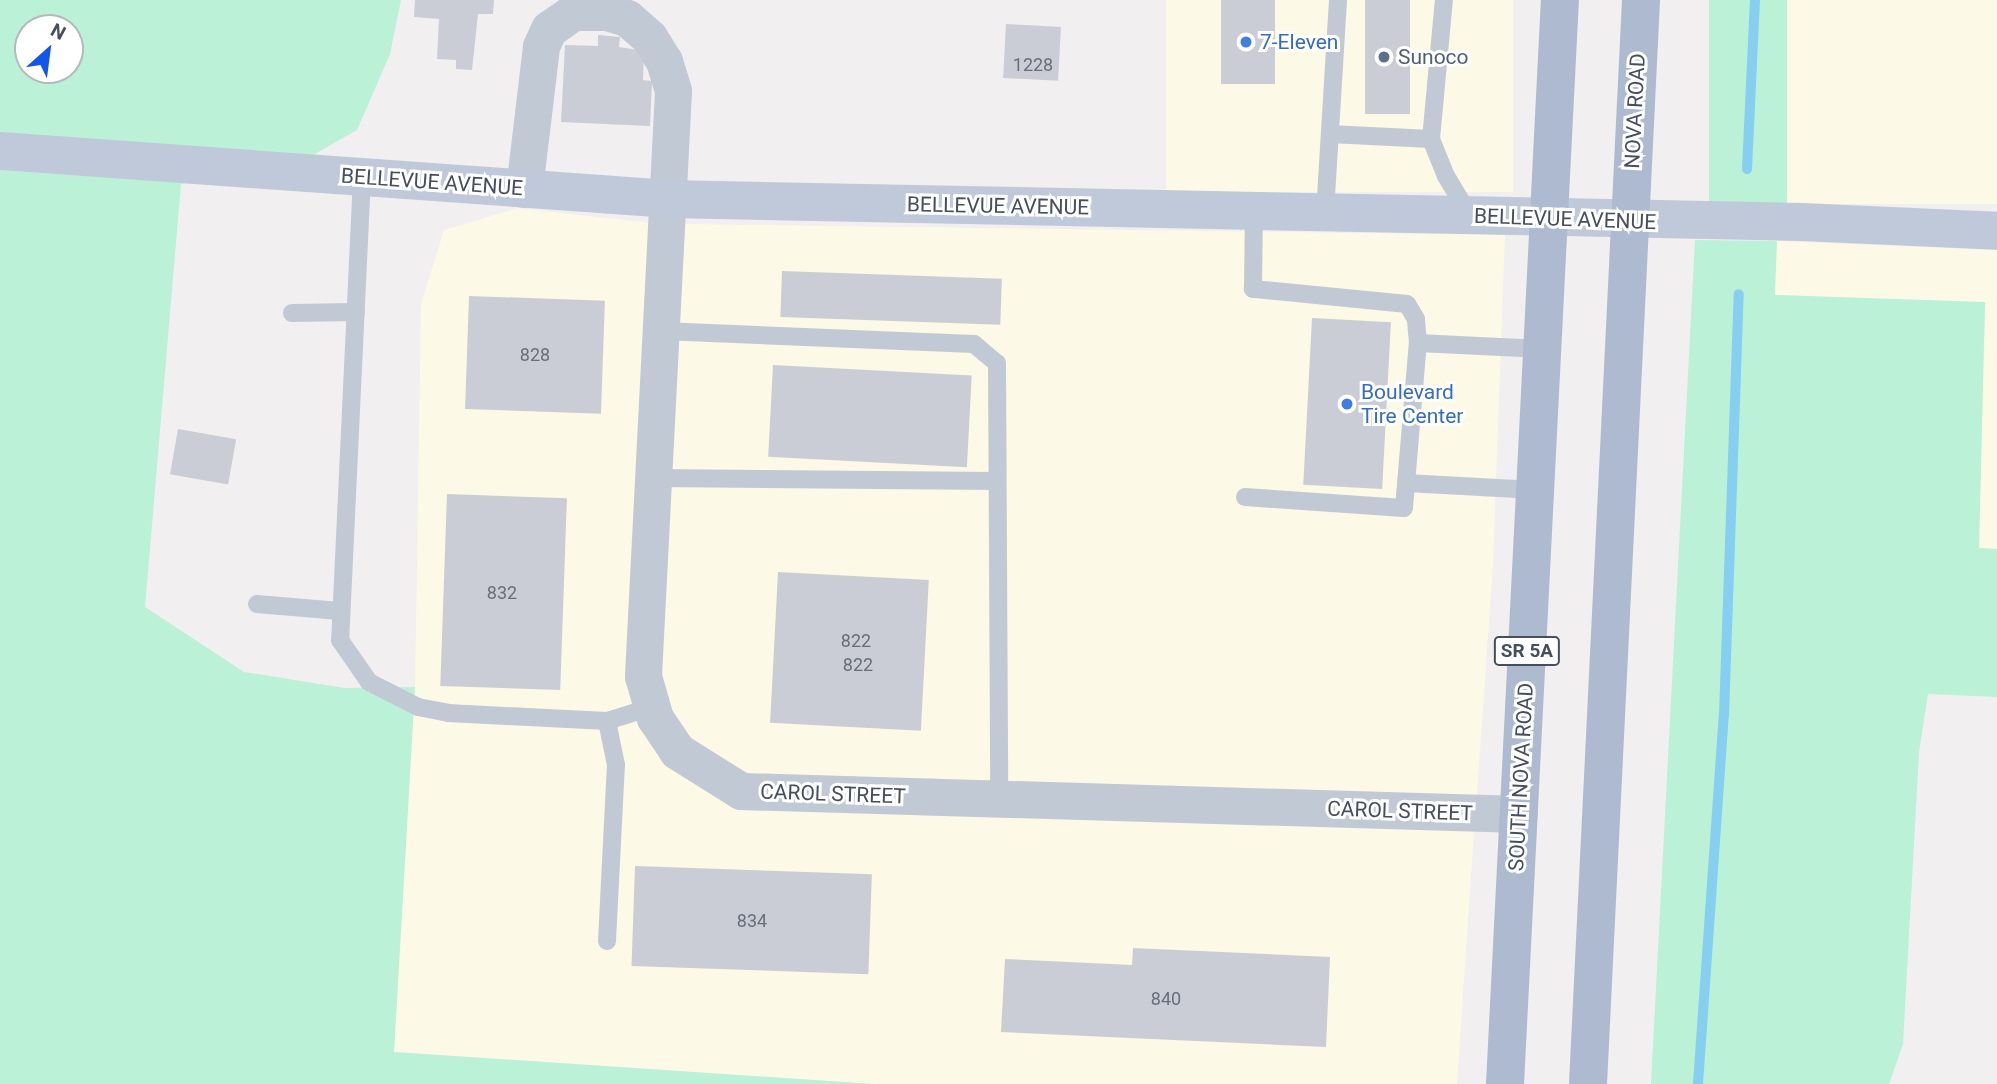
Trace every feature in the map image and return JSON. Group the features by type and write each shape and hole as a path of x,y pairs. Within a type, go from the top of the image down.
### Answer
{"main road":[{"name":"SR 5A","path":"1549,218 1560,0"},
{"name":"NOVA ROAD","path":"1629,221 1641,0"},
{"name":"SOUTH NOVA ROAD","path":"1505,1084 1549,218"},
{"path":"1588,1084 1629,221"}],"street":[{"name":"CAROL STREET","path":"524,188 541,46 549,29 573,12 606,12 626,18 649,37 664,61 673,91 643,676 652,707 677,751 741,791 1519,814"},
{"name":"BELLEVUE AVENUE","path":"0,151 669,199 1629,221 1802,222 1997,231"}],"lane":[{"path":"1325,213 1338,0"},
{"path":"1444,0 1432,139 1446,176 1470,216"},
{"path":"1330,134 1432,139"},
{"path":"362,177 340,640 369,682 418,707 607,721 652,707"},
{"path":"1245,497 1404,508 1418,344 1416,319 1407,304 1253,289 1254,212"},
{"path":"292,313 356,312"},
{"path":"662,331 975,344 997,363 999,799"},
{"path":"1418,344 1542,349"},
{"path":"654,478 997,481"},
{"path":"1406,483 1535,490"},
{"path":"257,604 341,611"},
{"path":"607,721 616,765 607,941"}],"shaded area":[{"path":"1166,0 1513,0 1513,192 1166,192"},
{"path":"1787,0 1997,0 1997,204 1787,204"},
{"path":"518,208 651,223 639,725 663,762 739,810 1474,831 1457,1084 874,1084 394,1052 415,687 421,304 444,230"},
{"path":"685,224 1505,235 1493,564 1477,795 747,773 689,736 671,708 660,672"},
{"path":"1777,241 1997,250 1997,549 1979,548 1985,303 1774,295"}],"green space":[{"path":"0,0 401,0 390,54 357,130 313,155 0,133"},
{"path":"1709,0 1787,0 1787,203 1709,203"},
{"path":"0,170 186,183 181,184 145,607 244,672 344,688 415,687 394,1052 874,1084 0,1084"},
{"path":"1695,240 1777,241 1775,295 1985,302 1979,548 1997,549 1997,697 1928,694 1919,752 1903,1044 1889,1084 1651,1084"}],"building":[{"path":"415,0 494,0 493,14 478,14 472,70 456,69 456,60 437,59 439,19 414,17"},
{"name":"7-Eleven","path":"1221,0 1275,0 1275,84 1221,84"},
{"name":"Sunoco","path":"1365,0 1410,0 1410,114 1365,114"},
{"path":"1006,24 1061,27 1058,81 1003,78"},
{"path":"598,35 620,37 619,47 644,51 643,80 652,81 650,126 561,122 565,45 598,46"},
{"path":"782,271 1002,279 1000,325 780,317"},
{"path":"469,296 605,301 601,414 465,409"},
{"name":"Boulevard Tire Center","path":"1312,318 1391,322 1382,489 1303,485"},
{"path":"773,365 972,375 967,467 768,457"},
{"path":"178,429 236,439 228,485 170,474"},
{"path":"447,494 567,498 560,690 440,686"},
{"path":"778,572 929,580 921,731 770,723"},
{"path":"635,866 872,874 868,974 632,966"},
{"path":"1133,948 1330,957 1326,1047 1001,1032 1005,959 1132,965"}],"waterway":[{"path":"1747,169 1755,0"},
{"path":"1698,1084 1724,715 1739,294"}],"place":[{"name":"7-Eleven","path":"1246,42"},
{"name":"Sunoco","path":"1384,57"},
{"name":"Boulevard Tire Center","path":"1347,404"}]}
